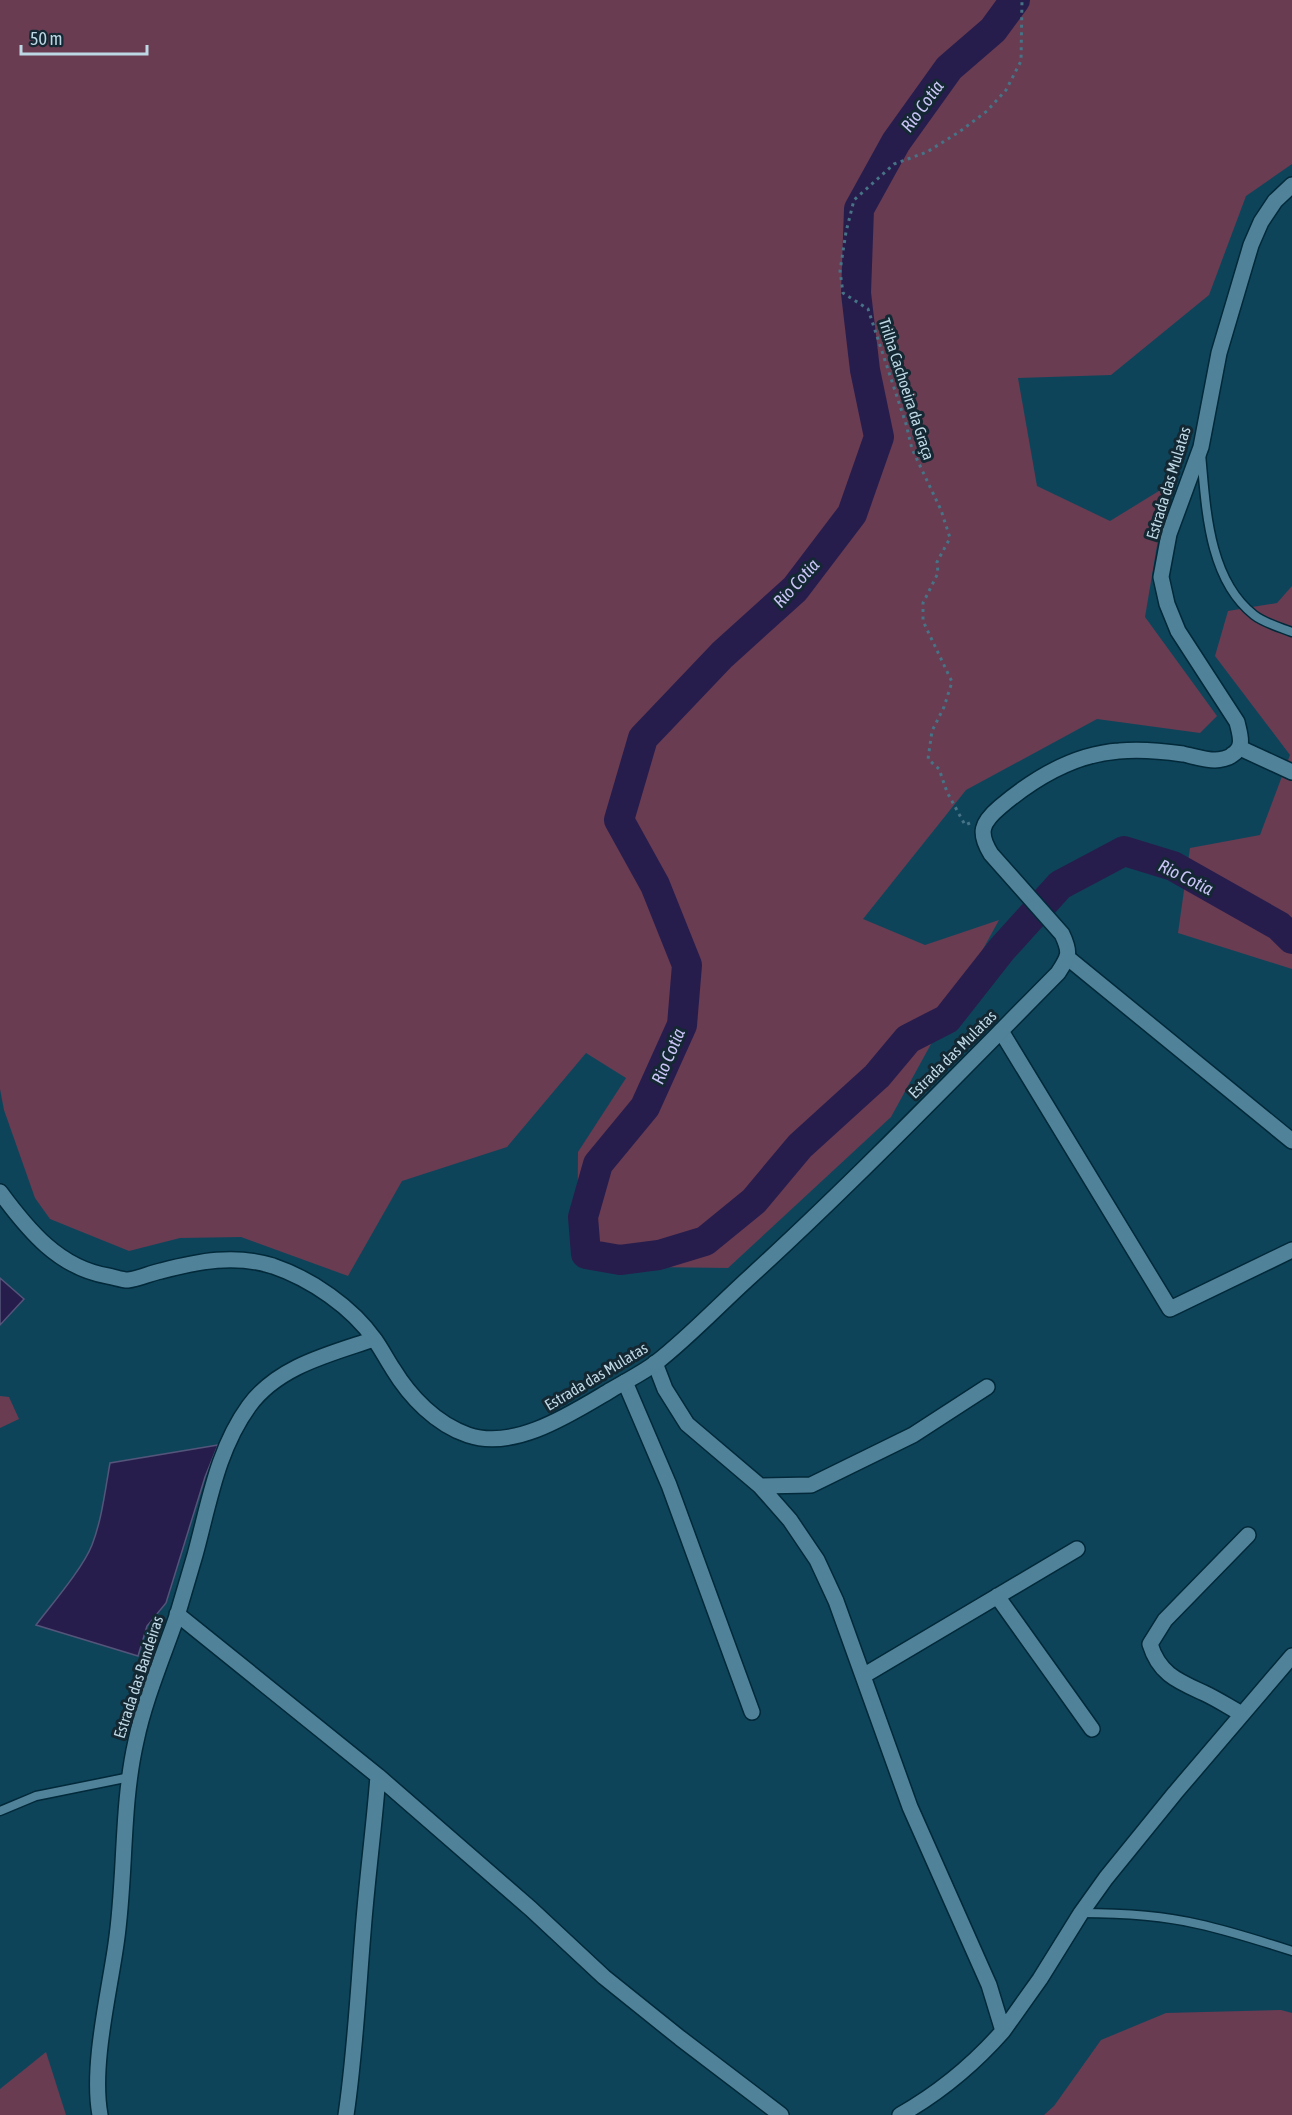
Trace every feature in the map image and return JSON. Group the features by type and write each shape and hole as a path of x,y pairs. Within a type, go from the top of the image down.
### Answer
{"street":[{"name":"Estrada das Mulatas","path":"1240,748 1238,722 1178,631 1167,604 1161,577 1168,534 1201,447 1219,353 1251,245 1261,222 1292,185"},
{"path":"1292,772 1240,748 1231,756 1215,760 1140,750 1095,754 1044,774 989,817 983,828 983,841 991,854 1051,921 1065,941 1068,958 1292,1141"},
{"name":"Estrada das Mulatas","path":"0,1192 40,1242 66,1260 93,1274 128,1280 223,1258 247,1260 274,1267 300,1278 347,1310 374,1339 409,1393 427,1410 466,1434 485,1439 529,1432 557,1422 656,1363 796,1235 1058,973 1068,958"},
{"path":"1001,1030 1170,1309 1292,1250"},
{"name":"Estrada das Bandeiras","path":"100,2115 99,2069 116,1941 129,1777 136,1740 201,1534 215,1474 249,1406 268,1384 324,1356 374,1339"},
{"path":"656,1363 665,1389 687,1424 760,1486 790,1520 817,1560 836,1601 910,1807 989,1985 1003,2031"},
{"path":"625,1382 669,1485 752,1712"},
{"path":"760,1486 810,1485 913,1435 987,1387"},
{"path":"1242,1714 1182,1684 1164,1670 1154,1657 1150,1644 1165,1620 1248,1535"},
{"path":"863,1676 1077,1549"},
{"path":"997,1596 1092,1729"},
{"path":"177,1614 378,1776 531,1909 604,1977 781,2115"},
{"path":"900,2115 928,2099 981,2056 1003,2031 1040,1979 1081,1913 1126,1853 1292,1656"},
{"path":"346,2115 378,1776"}],"lane":[{"path":"1201,447 1206,510 1215,551 1225,578 1237,598 1254,615 1292,632"},
{"path":"0,1811 36,1796 129,1777"},
{"path":"1081,1913 1114,1913 1195,1923 1233,1932 1292,1951"}],"path":[{"name":"Trilha Cachoeira da Graça","path":"989,817 964,825 947,792 939,769 928,759 932,731 944,707 952,682 923,621 923,603 938,573 937,562 950,538 941,510 912,449 868,309 843,293 840,271 854,200 894,164 927,152 958,132 987,111 1006,90 1021,61 1022,0"}],"shaded area":[{"path":"0,0 1292,0 1292,164 1246,196 1209,295 1111,375 1018,378 1037,486 1110,521 1167,486 1145,617 1217,716 1200,733 1097,719 966,790 863,919 925,945 999,920 891,1117 728,1268 577,1266 578,1152 626,1078 586,1053 507,1147 402,1181 348,1276 241,1237 180,1238 129,1251 50,1219 35,1198 4,1110 0,1089"},
{"path":"1292,586 1292,969 1178,933 1190,848 1260,835 1290,755 1215,656 1228,611 1277,603"},
{"path":"0,1278 24,1299 0,1325"},
{"path":"0,1396 9,1397 19,1419 0,1428"},
{"path":"218,1445 205,1477 166,1603 147,1626 138,1656 36,1625 75,1575 88,1554 101,1515 110,1463"},
{"path":"1281,2010 1292,2013 1292,2115 1044,2115 1054,2106 1101,2040 1166,2013"},
{"path":"46,2052 66,2115 0,2115 0,2089"}],"waterway":[{"name":"Rio Cotia","path":"1015,0 993,30 949,68 896,142 859,209 856,293 865,370 879,437 852,514 795,589 722,655 643,738 619,820 655,885 687,965 682,1025 645,1107 598,1164 583,1217 586,1254 620,1260 659,1255 705,1241 754,1201 800,1146 877,1076 908,1039 947,1019 1002,949 1060,885 1124,851 1173,866 1279,926 1292,939"}]}
